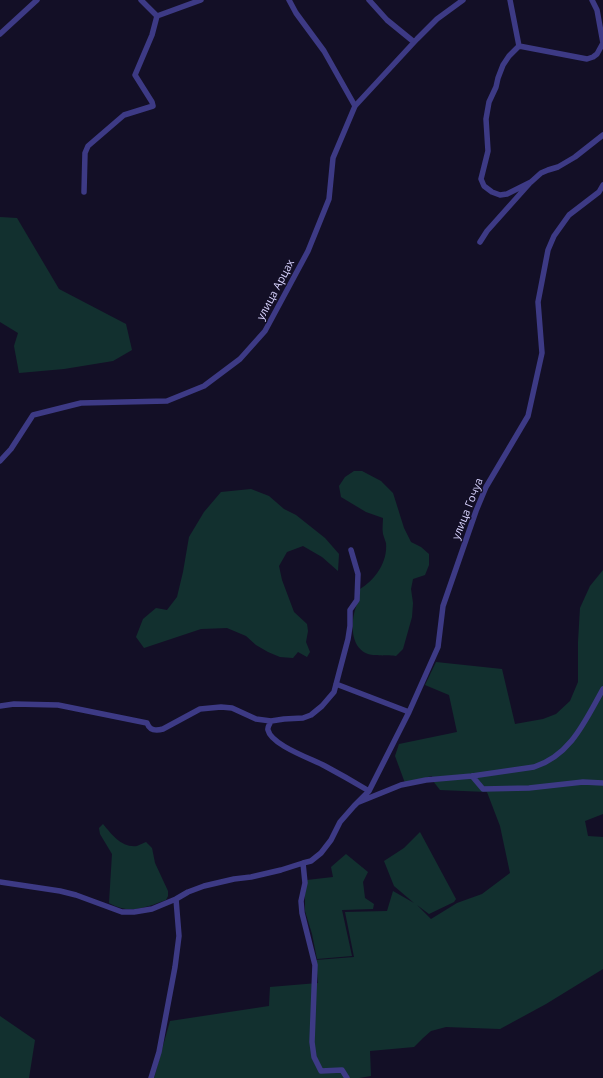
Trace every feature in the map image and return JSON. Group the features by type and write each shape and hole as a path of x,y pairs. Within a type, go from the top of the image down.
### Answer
{"street":[{"path":"0,34 37,0"},
{"path":"141,0 157,16"},
{"path":"157,16 201,0"},
{"path":"289,0 296,13 324,51 355,106"},
{"path":"369,0 386,20 414,42"},
{"name":"улица Арцах","path":"0,461 11,449 33,415 81,403 167,401 204,386 240,359 265,331 308,251 329,199 333,158 355,106 437,19 463,0"},
{"path":"510,0 519,46"},
{"path":"519,46 587,59 593,57 597,54 602,46 602,43 597,10 592,0"},
{"path":"84,192 85,154 88,146 124,115 153,106 135,75 152,35 157,16"},
{"path":"519,46 509,56 503,65 496,87 489,102 486,119 488,151 481,179 484,186 492,192 500,195 507,194 531,182"},
{"path":"480,242 487,231 541,173 558,167 575,157 603,135"},
{"name":"улица Гочуа","path":"0,882 60,891 76,895 122,912 134,912 152,909 204,886 251,877 312,861 321,853 331,840 340,822 369,791 409,712 438,647 443,606 476,511 486,487 528,416 542,353 538,302 548,250 554,236 569,215 599,192 603,185"},
{"path":"0,706 14,704 58,705 147,723 152,730 158,731 200,710 221,707 232,708 256,719 271,721 303,718 312,715 334,692 350,626 350,610 357,600 358,574 351,550"},
{"path":"336,684 409,712"},
{"path":"357,803 377,794 426,780 472,776 534,767 544,764 564,750 582,727 603,689"},
{"path":"271,721 268,729 270,734 277,741 290,749 324,765 369,791"},
{"path":"472,776 483,789 529,788 583,782 603,783"},
{"path":"303,863 305,883 301,901 302,913 315,965 312,1042 314,1057 321,1071 342,1070 348,1078"},
{"path":"151,1078 159,1052 179,936 176,899"}],"green space":[{"path":"0,217 17,218 59,289 126,324 132,350 113,361 64,369 19,373 14,346 18,333 0,322"},
{"path":"354,471 362,471 381,481 393,493 404,528 411,542 421,547 429,554 429,565 425,575 413,579 411,589 413,603 412,617 403,649 396,656 368,654 359,647 354,637 353,619 360,589 371,581 383,564 386,543 383,532 383,518 366,512 341,497 339,486 345,477"},
{"path":"251,489 269,496 284,509 296,515 325,538 339,554 338,571 322,557 303,546 287,552 279,566 282,580 294,612 307,624 308,631 306,642 310,652 307,657 298,652 293,658 280,657 256,645 246,636 227,628 201,629 144,648 136,637 143,619 156,608 167,610 177,597 189,537 204,512 221,492"},
{"path":"603,570 603,814 585,821 588,836 603,837 603,969 546,1004 500,1029 446,1027 431,1031 414,1047 370,1051 371,1076 359,1078 154,1078 170,1021 269,1006 270,987 318,983 316,960 354,957 345,912 387,911 393,891 414,903 394,886 384,861 404,848 420,832 456,899 454,902 429,914 417,905 431,919 457,903 482,894 510,873 500,826 487,792 440,790 433,781 432,776 405,783 395,756 399,744 457,732 449,695 425,685 436,662 502,669 515,724 543,719 556,714 570,701 578,682 580,608 590,586"},
{"path":"103,824 122,843 137,846 146,842 152,848 155,863 168,891 166,900 133,909 116,907 109,903 112,854 100,834 99,828"},
{"path":"346,854 368,872 363,882 365,898 374,904 373,909 342,910 352,956 317,959 312,934 305,911 307,880 333,877 331,867"},
{"path":"0,1016 35,1040 29,1078 0,1078"}]}
